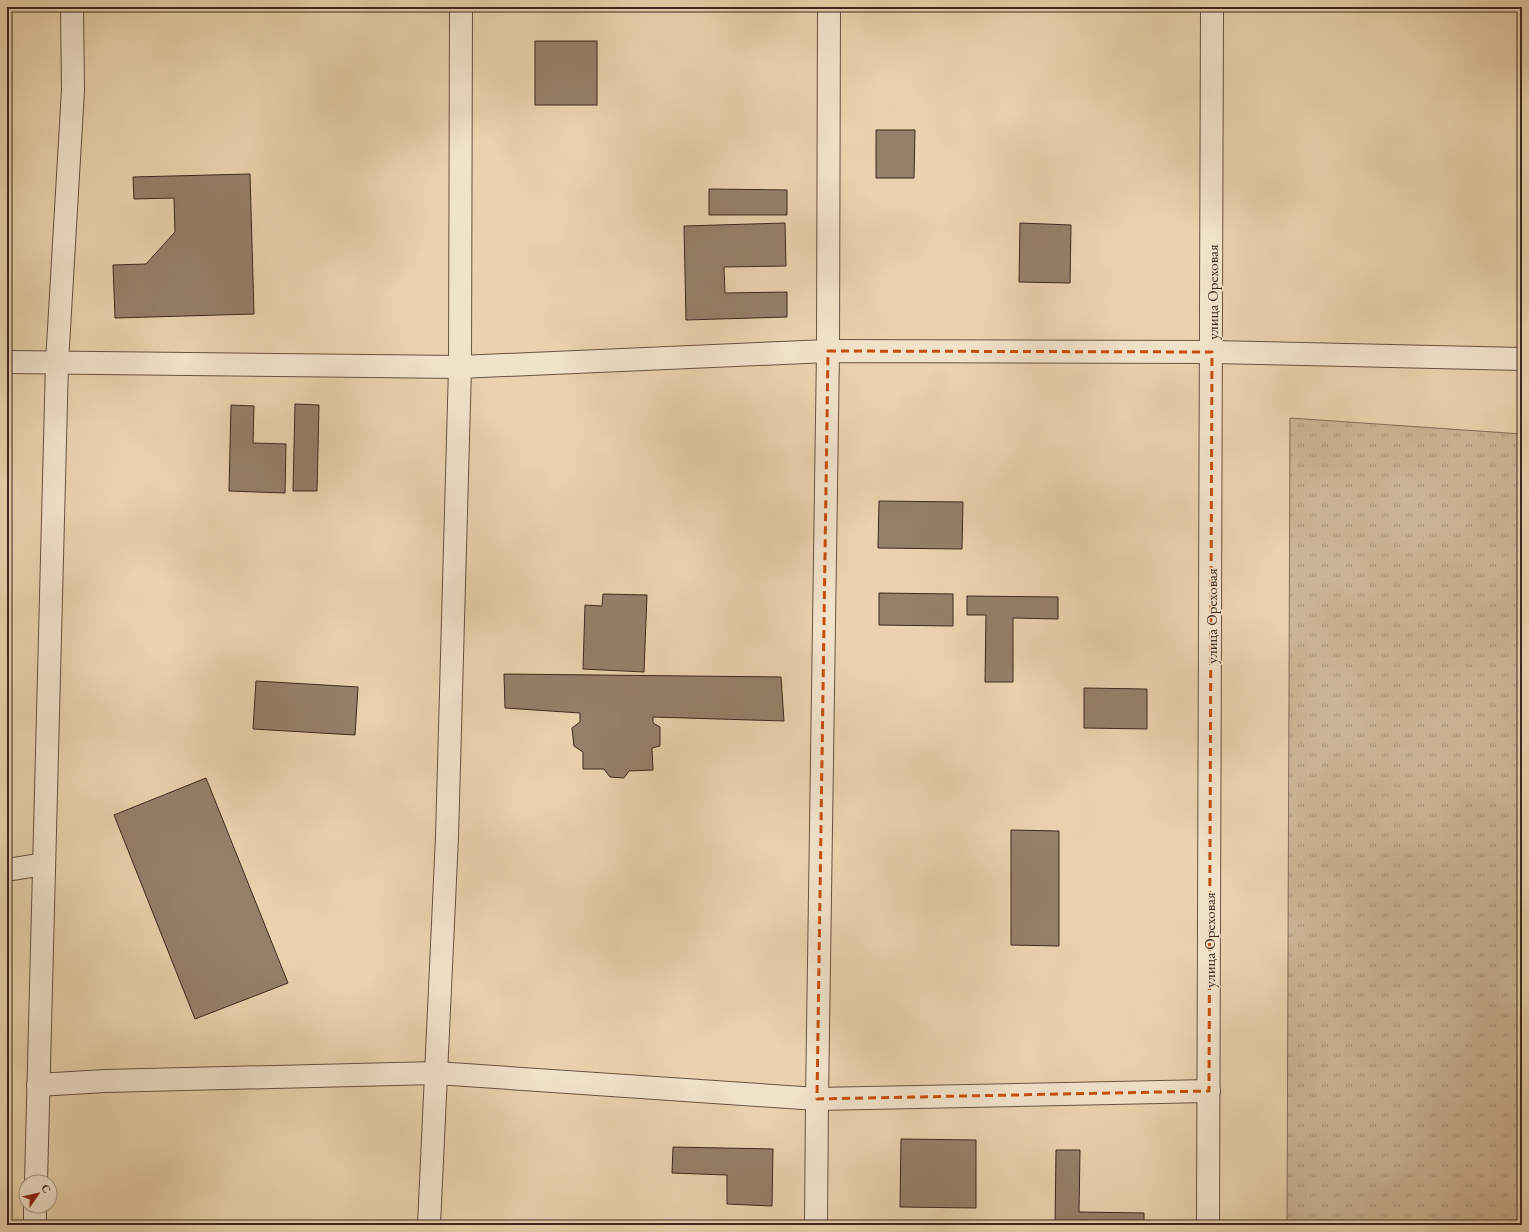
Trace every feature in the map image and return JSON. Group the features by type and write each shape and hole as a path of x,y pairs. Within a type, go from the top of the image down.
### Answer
{"street":[{"path":"36,1174 57,363 73,90 72,7"},
{"path":"428,1225 447,838 460,367 461,7"},
{"path":"816,1225 816,1099 828,351 829,7"},
{"name":"улица Ореховая","path":"1208,1225 1212,7"},
{"path":"7,362 460,367 828,351 1212,352 1522,359"},
{"path":"7,870 44,864"},
{"path":"38,1085 105,1081 436,1073 816,1099 1209,1091"},
{"path":"35,1214 35,1225"}],"highlighted area":[{"path":"828,351 1212,352 1209,1091 817,1099"}],"green space":[{"path":"1290,418 1522,434 1522,1225 1287,1225"}],"building":[{"path":"535,41 597,41 597,105 535,105"},
{"path":"876,130 915,130 914,178 876,178"},
{"path":"250,174 254,314 115,318 113,265 146,264 175,232 174,198 134,199 133,177"},
{"path":"709,189 787,190 787,215 709,215"},
{"path":"785,223 786,266 724,267 725,293 787,292 787,317 686,320 684,226"},
{"path":"1020,223 1071,225 1070,283 1019,282"},
{"path":"295,404 319,405 317,491 293,491"},
{"path":"231,405 254,406 253,443 286,444 285,493 229,491"},
{"path":"879,501 963,502 962,549 878,548"},
{"path":"879,593 953,594 953,626 879,625"},
{"path":"603,594 647,595 644,672 583,669 585,605 602,606"},
{"path":"967,596 1058,597 1058,619 1013,618 1013,682 985,682 986,615 967,615"},
{"path":"504,674 781,677 784,721 653,717 653,723 660,727 660,746 652,748 653,770 629,771 624,778 610,777 604,769 583,769 583,752 574,746 572,728 580,722 580,713 505,708"},
{"path":"256,681 358,687 355,735 253,729"},
{"path":"1084,688 1147,689 1147,729 1084,728"},
{"path":"206,778 288,983 195,1019 114,815"},
{"path":"1011,830 1059,831 1059,946 1011,945"},
{"path":"901,1139 976,1140 976,1208 900,1207"},
{"path":"673,1147 773,1149 772,1206 727,1204 727,1175 672,1173"},
{"path":"1056,1150 1080,1150 1079,1212 1144,1213 1144,1225 1055,1225"}]}
